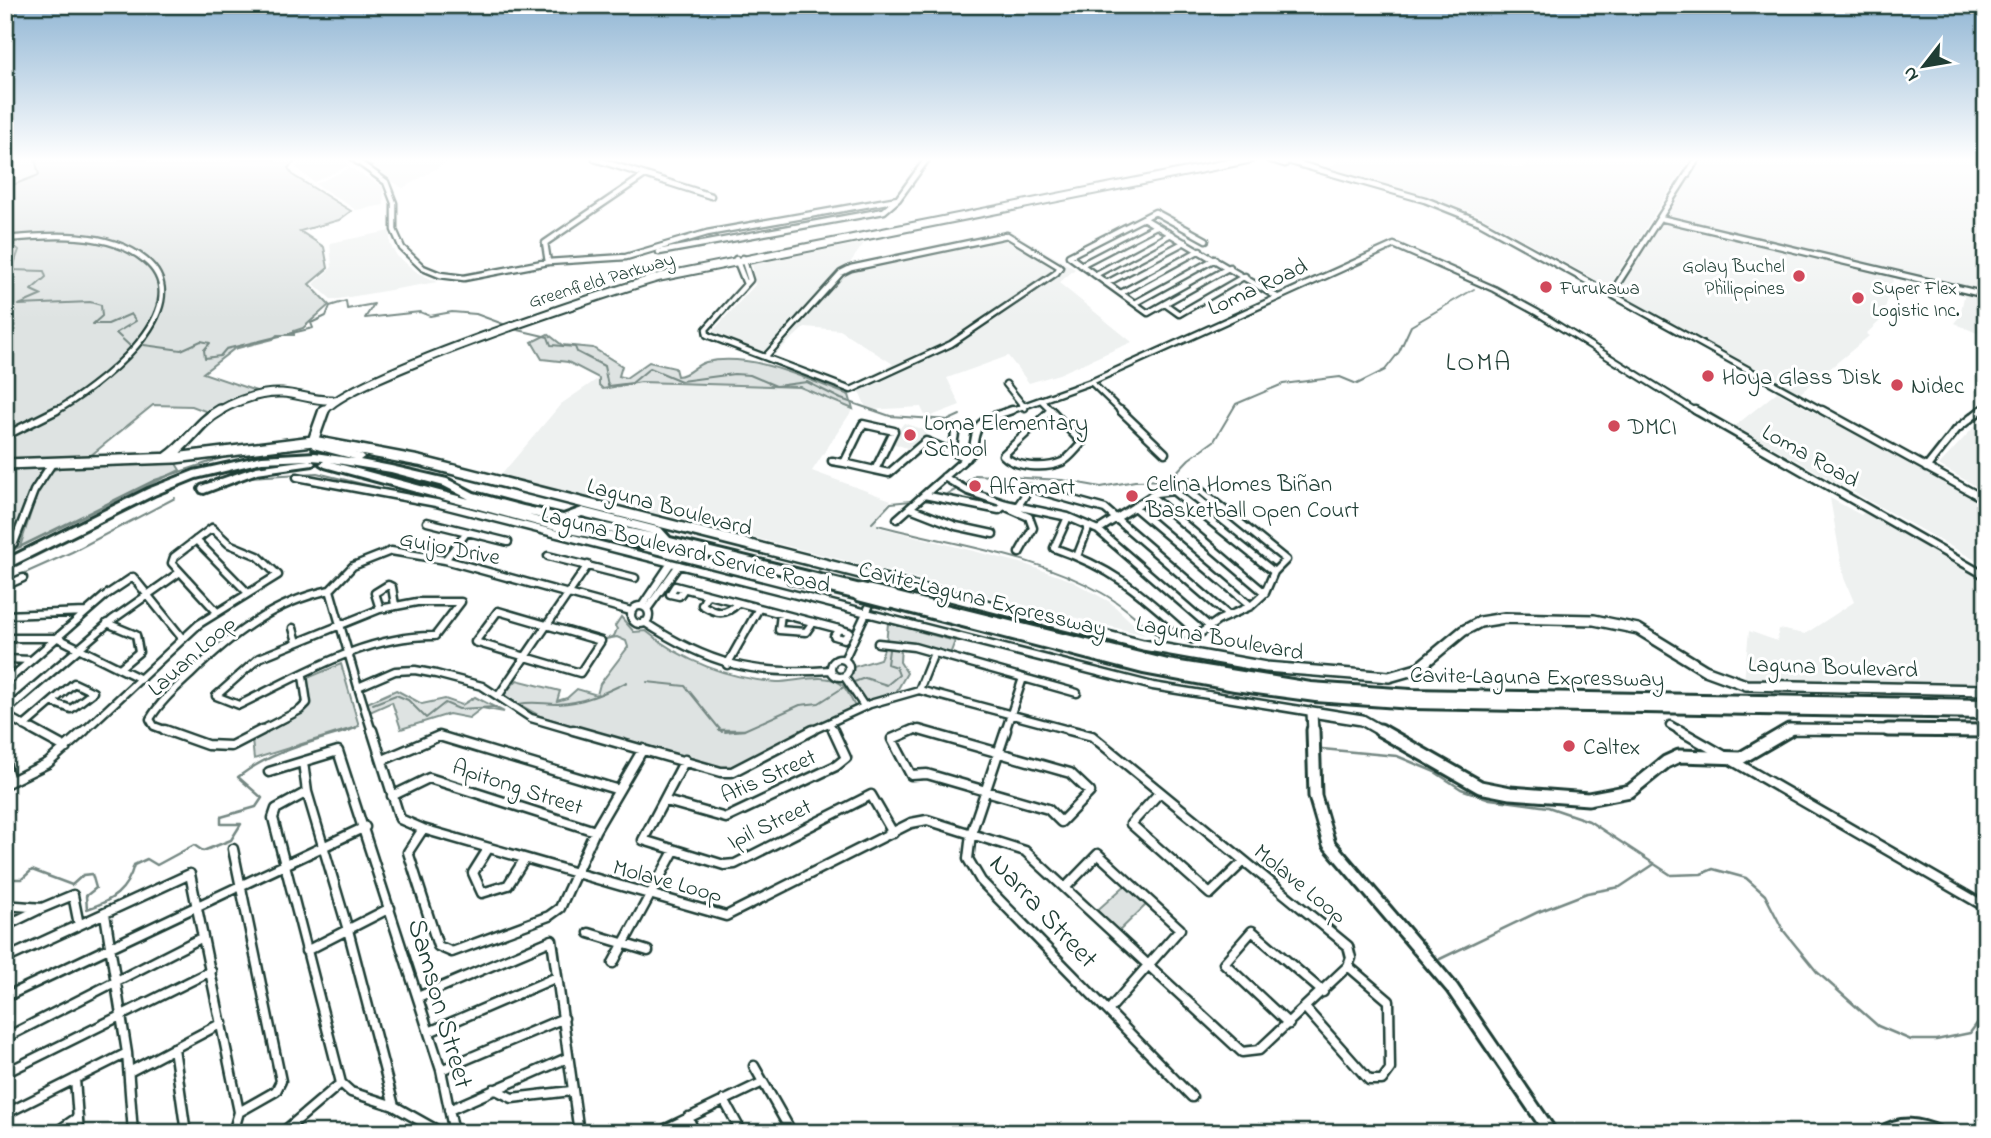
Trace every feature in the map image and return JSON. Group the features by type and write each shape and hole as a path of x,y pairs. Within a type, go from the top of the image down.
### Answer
{"highway":[{"path":"313,441 316,446 346,452 391,469"},
{"name":"Cavite–Laguna Expressway","path":"5,565 151,492 220,467 261,459 306,456 339,458 446,483 471,496 561,519 668,541 1143,668 1315,696 1412,703 1986,713"},
{"path":"204,489 256,470 310,463"},
{"name":"Cavite–Laguna Expressway","path":"5,571 155,496 196,480 257,465 310,463 341,466 550,525 664,547 860,592"},
{"name":"Cavite–Laguna Expressway","path":"891,600 1168,665 1311,688 1436,695 1986,705"}],"main road":[{"name":"Greenfield Parkway","path":"181,453 201,422 241,399 281,393 327,402 537,314 632,283 979,212"},
{"name":"Greenfield Parkway","path":"322,414 329,404 344,396"},
{"path":"5,464 166,457 181,453 313,441 322,414 322,405 315,401"},
{"name":"Laguna Boulevard","path":"313,441 387,453 1155,647 1266,667 1382,678 1405,674 1422,666 1463,631 1485,621 1594,620 1638,629 1705,670 1746,685 1986,690"},
{"path":"1552,1133 1452,988 1329,844 1316,797 1312,712 1362,720 1466,781 1510,793 1610,797 1630,791 1675,758 1745,756 1785,731 1797,728 1986,731"},
{"path":"1882,1133 1896,1125 1908,1124 1939,1133"}],"street":[{"path":"394,212 394,230 402,248 423,268 440,275 464,278 548,262 636,255 880,212"},
{"path":"548,262 545,243 590,212"},
{"path":"636,255 707,233 824,212"},
{"path":"1155,212 1069,256 1148,313 1230,267"},
{"path":"1121,293 1197,249 1208,239 1155,212"},
{"path":"1458,212 1986,500"},
{"path":"1611,294 1664,212"},
{"path":"1143,218 1277,297"},
{"path":"1660,218 1986,295"},
{"path":"1081,265 1156,226"},
{"path":"1095,275 1171,234"},
{"path":"739,259 746,284 705,333 840,388 856,390 951,344 1050,277 1060,267 1005,235 851,268 839,275 766,356"},
{"path":"5,239 64,236 118,244 147,261 158,279 160,293 158,310 149,329 115,369 75,399 5,436"},
{"path":"1107,283 1185,242"},
{"name":"Loma Road","path":"967,458 972,452 977,424 1091,382 1394,245 1494,289 1538,313 1706,417 1986,576"},
{"path":"1135,303 1215,259"},
{"path":"1165,304 1179,314 1245,276"},
{"path":"1091,382 1165,453"},
{"path":"1006,384 1025,408"},
{"path":"1042,401 1051,410 1083,443 1064,461 1058,463 1012,464 1005,460 1003,455 1051,410"},
{"path":"1926,468 1957,429 1986,406"},
{"path":"844,463 861,425 893,429 874,471"},
{"path":"952,451 956,428"},
{"path":"832,461 889,472 923,442 967,458 897,519"},
{"path":"5,550 14,543 34,491 53,462"},
{"name":"Laguna Boulevard Service Road","path":"297,477 436,503 1066,664 1209,697 1312,712"},
{"path":"944,477 1029,517 1033,528 1019,552"},
{"path":"1068,517 1054,548 1078,554 1123,579 1192,639 1229,615 1251,606 1265,593 1274,572 1286,560 1189,482 1173,491 1151,496 1098,530"},
{"path":"924,495 999,510 1010,506 1030,488 1105,509 1229,615"},
{"path":"1173,491 1274,572"},
{"path":"1151,496 1265,593"},
{"path":"1010,506 1068,517 1098,530 1210,627"},
{"path":"1134,507 1251,606"},
{"path":"910,508 956,526 993,534"},
{"path":"427,522 508,542"},
{"path":"1078,554 1089,526"},
{"path":"5,763 8,783 48,763 182,638 217,612 278,575 258,556 229,544 212,528 172,560 217,612"},
{"path":"445,560 467,532"},
{"path":"196,540 248,593"},
{"name":"Guijo Drive","path":"330,590 353,566 391,551 445,560 631,611"},
{"path":"548,556 635,578"},
{"path":"645,607 671,563"},
{"path":"499,695 589,565"},
{"path":"679,565 645,607 631,611 632,621 644,622 684,648 744,671 786,673 830,670"},
{"path":"66,748 5,713 107,623 145,593 180,572"},
{"path":"5,683 9,676 32,660 86,612 133,577 182,638"},
{"path":"5,586 23,578"},
{"path":"844,660 882,579"},
{"path":"380,609 375,593 388,585 392,587 395,605"},
{"path":"684,589 839,629"},
{"path":"330,590 359,687"},
{"name":"Lauan Loop","path":"303,676 307,703 300,710 231,746 207,745 154,726 150,719 157,707 203,663 252,623 277,607 315,591 330,590"},
{"path":"707,595 702,605 721,616 726,615 738,603"},
{"path":"417,602 461,602 435,636 400,636 348,656 239,705 216,696 250,663 380,609 417,602"},
{"path":"644,622 651,615 645,607"},
{"path":"727,665 759,608"},
{"path":"498,611 601,641 580,673 526,658 475,642 498,611"},
{"path":"6,616 86,612"},
{"path":"781,614 776,627 779,631 806,632 813,622"},
{"path":"107,623 136,635 139,652 121,667"},
{"path":"293,628 297,642"},
{"path":"5,638 58,638 141,679"},
{"path":"877,643 914,647 1077,693"},
{"path":"919,690 934,653"},
{"path":"5,659 32,660"},
{"path":"830,670 834,662 844,660"},
{"path":"844,660 850,668 844,676"},
{"name":"Molave Loop","path":"415,670 459,680 499,695 509,706 531,718 721,772 732,772 864,706 895,694 919,690 1092,736 1348,946 1351,958 1348,966 1306,1009 1259,1050 1242,1052 1025,851 927,820 911,823 726,916 574,875 423,829 400,819 359,687 395,671 415,670"},
{"path":"830,670 835,676 844,676"},
{"path":"844,676 864,706"},
{"name":"Narra Street","path":"1023,678 1001,751 971,834 968,859 981,881 1192,1097"},
{"path":"24,726 74,683 93,692 71,709 52,702"},
{"name":"Atis Street","path":"666,801 714,817 739,814 846,758 830,724"},
{"path":"1670,725 1986,907"},
{"path":"915,729 1001,751 1070,773 1090,792 1061,822 1048,809 986,791 927,774 911,775 892,738 915,729"},
{"path":"383,760 439,736 619,790"},
{"path":"423,829 408,852 438,946 452,952 549,916 560,908 595,831 643,749"},
{"name":"Samson Street","path":"303,762 338,751 365,827 441,1070 454,1133"},
{"name":"Ipil Street","path":"685,760 666,801 643,840 724,865 735,864 871,795 893,833"},
{"path":"269,772 303,762 307,792 348,930 394,1106"},
{"name":"Apitong Street","path":"392,796 429,778 595,831"},
{"path":"307,792 273,813 283,865 341,1083 351,1092 394,1106 442,1133"},
{"path":"1160,792 1131,824 1210,894 1244,861"},
{"path":"5,997 365,827"},
{"path":"233,849 281,1081 276,1091 239,1112"},
{"path":"488,849 473,873 482,893 508,885 524,860"},
{"path":"614,963 674,851"},
{"path":"1065,888 1098,854 1180,929 1108,1011"},
{"path":"5,959 187,874 192,879 198,905 239,1112 233,1133"},
{"path":"5,926 73,895 79,925"},
{"path":"5,905 42,908"},
{"path":"306,950 390,908"},
{"path":"105,914 127,1053 133,1133"},
{"path":"1289,1024 1224,963 1252,931 1323,992"},
{"path":"589,933 648,951"},
{"path":"5,1038 203,937"},
{"path":"418,997 552,940 564,1018 571,1091 579,1133"},
{"path":"1306,1009 1369,1080 1382,1080 1390,1069 1389,1001 1348,966"},
{"path":"5,1073 211,971"},
{"path":"429,1032 557,977"},
{"path":"441,1070 564,1018"},
{"path":"129,1072 222,1023"},
{"path":"174,1048 186,1133"},
{"path":"5,1114 127,1053"},
{"name":"Samson Street","path":"449,1110 567,1058"},
{"path":"754,1066 792,1133"},
{"path":"75,1079 79,1133"},
{"path":"657,1133 763,1082"},
{"path":"282,1133 341,1083"},
{"path":"494,1089 512,1098 571,1091"},
{"path":"724,1100 743,1133"},
{"path":"54,1133 78,1117"},
{"path":"688,1117 695,1133"}],"shaded area":[{"path":"5,212 350,212 339,220 300,231 324,247 328,268 309,284 329,305 303,328 294,331 294,335 277,335 273,339 234,349 203,373 256,391 210,413 192,406 153,405 90,456 5,459"},
{"path":"1471,212 1656,212 1609,287"},
{"path":"1986,212 1986,292 1668,217 1666,214"},
{"path":"1663,222 1894,277 1882,319 1866,334 1869,336 1798,395 1615,293"},
{"path":"390,231 390,244 397,256 418,273 437,282 332,300 314,284 332,267 330,243"},
{"path":"1010,231 1075,269 1059,283 1132,342 1059,374 1029,383 1008,356 947,378 960,405 926,418 921,407 867,410 856,383 893,364 840,330 805,327 774,355 711,333 755,285 752,263 864,243 848,266"},
{"path":"1965,292 1986,297 1986,337 1954,323 1960,316"},
{"path":"548,334 562,345 593,348 622,366 619,376 626,378 649,362 675,368 677,376 706,362 742,361 779,369 849,395 853,409 800,387 641,382 603,389 599,385 599,378 568,362 542,359 532,342"},
{"path":"599,378 603,389 641,382 800,387 853,409 812,471 891,500 876,517 878,527 1021,563 1070,580 1110,602 1145,635 501,475 561,404"},
{"path":"1777,392 1986,505 1986,566 1735,426"},
{"path":"1986,414 1986,492 1939,465"},
{"name":"Loma Elementary School","path":"904,423 928,431 913,450 889,442"},
{"path":"175,462 180,470 20,547 38,490 49,471 68,466"},
{"path":"44,467 31,489 11,540 5,546 5,469"},
{"path":"1830,498 1861,515 1865,512 1986,581 1986,686 1744,681 1749,631 1777,641 1779,629 1805,634 1854,602 1844,578"},
{"path":"621,617 634,632 646,631 675,651 707,667 741,677 777,682 819,678 834,680 845,688 855,707 732,770 722,771 540,716 503,695 517,680 560,691 557,701 567,698 577,689 597,695 600,684 628,647 626,641 617,637 606,639 614,636 617,629 615,626"},
{"path":"888,623 955,641 949,657 901,646 900,662 907,673 895,694 864,706 844,676 850,668 880,659 886,644"},
{"path":"341,664 359,726 254,759 252,740 301,714 309,703 305,679"},
{"path":"396,690 422,704 445,699 462,705 475,697 504,712 482,708 469,718 449,714 401,729 392,702 370,712 367,703"},
{"path":"1129,882 1150,901 1115,935 1093,914"}],"waterway":[{"path":"5,247 14,246 19,250 12,270 44,271 46,277 31,290 42,295 19,305 90,302 101,305 102,316 93,324 108,324 131,314 136,321 116,333 130,346"},
{"path":"963,485 975,475 1062,480 1101,487 1135,481 1169,480 1189,459 1214,441 1236,404 1283,384 1340,377 1357,384 1385,370 1399,352 1411,326 1474,289"},
{"path":"144,345 181,350 201,341 210,343 204,350 205,358 220,356 226,349 313,328 311,323 326,316 330,306 346,301 347,309 374,304 365,318 420,312 430,316 452,312 476,314 503,324"},
{"path":"514,329 548,337 551,345 575,347 577,352 604,366 608,386 632,383 650,368 681,381 734,374 750,375 776,386 807,382 841,399 890,416 949,420 960,415"},
{"path":"5,554 155,480 228,456"},
{"path":"250,477 317,473 404,494"},
{"path":"944,496 957,489"},
{"path":"5,582 72,552 175,498"},
{"path":"872,523 891,503 911,501"},
{"path":"878,525 993,552 1076,580 1120,605 1169,646"},
{"path":"854,682 865,678 887,685 899,675 896,667 887,664 889,650"},
{"path":"519,704 576,702 627,682"},
{"path":"647,682 685,686 720,730"},
{"path":"744,730 800,705 819,703 844,687"},
{"path":"373,704 396,695 408,700 426,718 445,703 459,709 496,707"},
{"path":"345,732 356,728"},
{"path":"5,879 22,879 32,870 72,885 83,875 92,874 96,888 86,896 87,909 96,906 123,888 134,865 147,859 157,865 194,845 203,851 231,840 241,824 221,824 221,817 256,807 262,798 238,777 278,754 350,730"},
{"path":"720,730 744,730"},
{"path":"725,732 744,730"},
{"path":"1322,749 1397,756 1435,772 1461,789 1490,799 1548,807 1589,821 1671,875 1701,874 1713,869 1746,878 1765,895 1783,930 1817,972 1878,1026 1911,1040 1936,1040 1970,1033 1986,1011"},
{"path":"1440,959 1538,912 1587,893 1620,887 1653,865"}],"place":[{"name":"Golay Buchel Philippines","path":"1799,276"},
{"name":"Furukawa","path":"1546,287"},
{"name":"Super Flex Logistic Inc.","path":"1858,298"},
{"name":"Hoya Glass Disk","path":"1708,376"},
{"name":"Nidec","path":"1897,385"},
{"name":"DMCI","path":"1614,426"},
{"name":"Loma Elementary School","path":"910,435"},
{"name":"Alfamart","path":"975,486"},
{"name":"Celina Homes Biñan Basketball Open Court","path":"1132,496"},
{"name":"Caltex","path":"1569,746"}],"district":[{"name":"LOMA","path":"1479,361"}]}
